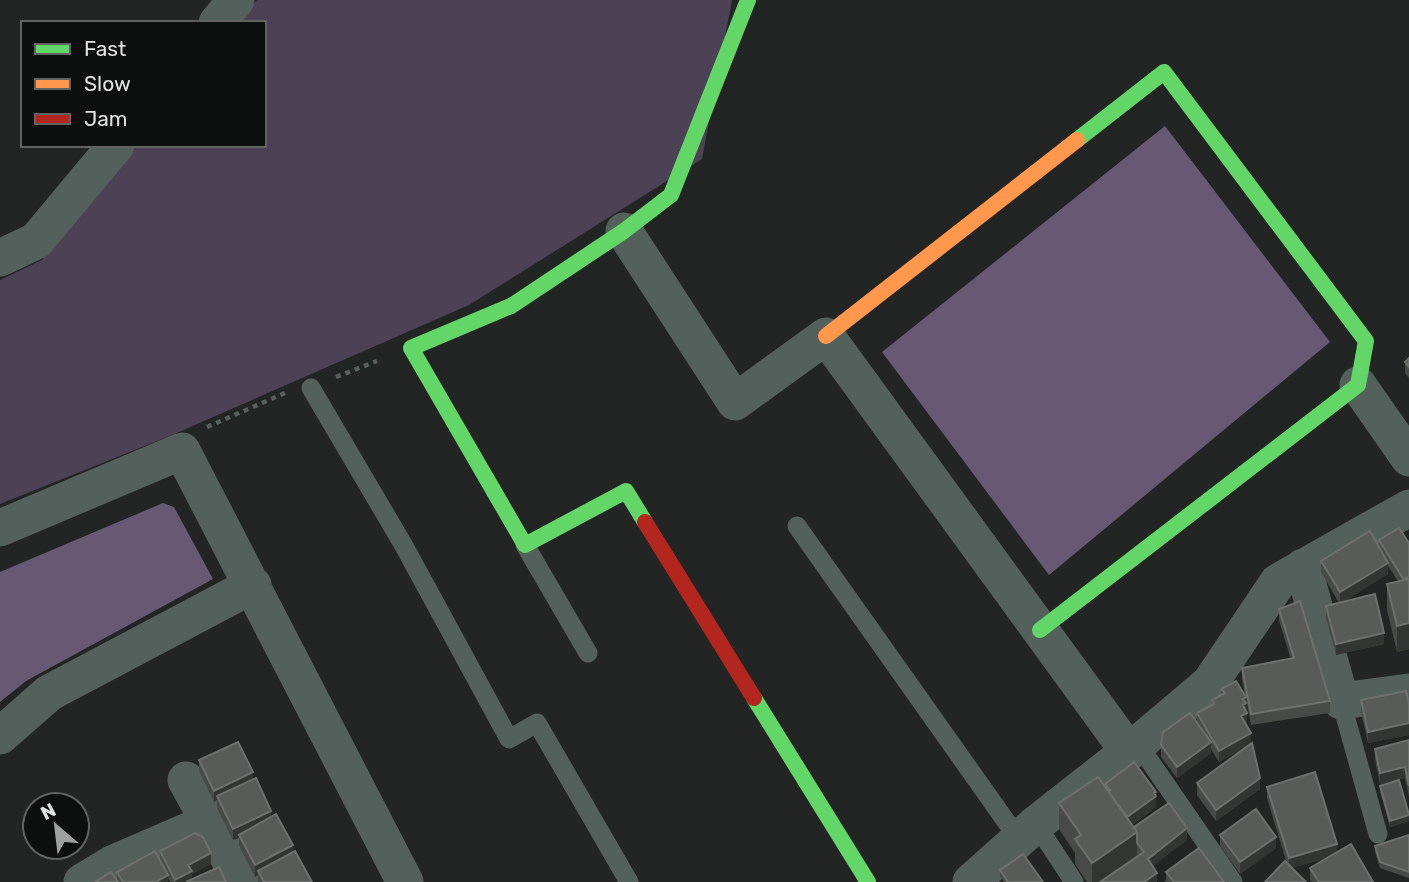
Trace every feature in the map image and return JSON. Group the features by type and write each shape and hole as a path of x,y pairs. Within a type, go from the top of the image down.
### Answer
{"street":[{"path":"219,21 236,0"},
{"path":"748,0 671,195 624,231 511,306 411,348 525,545 626,491 868,882"},
{"path":"624,231 735,402 826,336 1164,72 1366,341 1358,385 1040,630"},
{"path":"0,258 36,242 114,147"},
{"path":"826,336 1040,630 1133,748"},
{"path":"1358,385 1409,458"},
{"path":"0,528 182,451 405,882"},
{"path":"971,882 1210,683 1278,582 1409,508"},
{"path":"1303,567 1341,701 1409,692"},
{"path":"0,736 49,693 253,584"},
{"path":"186,780 242,882"},
{"path":"82,882 112,864 209,821"}],"lane":[{"path":"311,387 404,546 509,738 537,723 629,882"},
{"path":"797,526 1028,833 1074,882"},
{"path":"525,545 587,653"},
{"path":"1341,701 1378,834"},
{"path":"1133,748 1233,882"}],"shaded area":[{"path":"257,0 732,0 702,159 469,305 172,435 0,504 0,280 42,260 135,147 266,147 266,21 240,21"},
{"path":"1165,126 1330,342 1049,575 882,352"},
{"path":"163,503 174,507 213,579 26,681 0,702 0,572"}],"building":[{"path":"1399,528 1409,543 1409,576 1404,580 1379,540"},
{"path":"1370,531 1388,563 1340,592 1321,561"},
{"path":"1409,579 1409,623 1397,626 1387,584"},
{"path":"1375,594 1384,633 1336,644 1326,606"},
{"path":"1300,601 1330,701 1251,714 1242,668 1294,658 1279,609"},
{"path":"1236,681 1246,697 1243,699 1246,703 1243,705 1247,713 1241,716 1251,733 1219,751 1197,713 1214,704 1212,700 1225,693 1221,689"},
{"path":"1406,691 1409,723 1368,732 1361,700"},
{"path":"1190,713 1211,742 1177,767 1161,745 1163,732"},
{"path":"1409,740 1409,786 1405,767 1380,773 1375,749"},
{"path":"238,742 253,772 214,791 199,760"},
{"path":"1252,743 1260,778 1216,810 1197,783"},
{"path":"1134,762 1156,792 1156,796 1127,817 1105,784"},
{"path":"1315,772 1337,844 1289,858 1267,787"},
{"path":"1098,777 1137,832 1092,863 1075,839 1081,835 1059,803"},
{"path":"256,778 271,811 233,829 217,796"},
{"path":"1399,780 1409,815 1390,821 1380,786"},
{"path":"1169,803 1187,828 1148,859 1157,873 1144,882 1100,882 1144,852 1137,843 1134,827"},
{"path":"1256,809 1276,837 1240,862 1220,835"},
{"path":"276,814 293,845 255,865 239,835"},
{"path":"195,833 203,837 211,853 188,865 192,871 175,880 160,851"},
{"path":"1409,835 1409,872 1380,862 1375,846"},
{"path":"1351,844 1373,882 1319,882 1310,868"},
{"path":"1199,848 1224,882 1174,882 1166,872"},
{"path":"155,851 168,875 156,882 123,882 117,872"},
{"path":"295,851 312,882 264,882 258,871"},
{"path":"1023,854 1043,882 1008,882 1000,870"},
{"path":"1285,861 1306,882 1265,882"},
{"path":"219,867 226,882 186,882"},
{"path":"111,872 118,882 95,882"}],"traffic: fast":[{"path":"645,522 626,491 525,545 411,348 511,306 624,231 671,195 748,0"},
{"path":"1040,630 1358,385 1366,341 1164,72 1077,140"},
{"path":"754,698 868,882"}],"traffic: slow":[{"path":"826,336 1077,140"}],"traffic: jam":[{"path":"645,522 754,698"}]}
